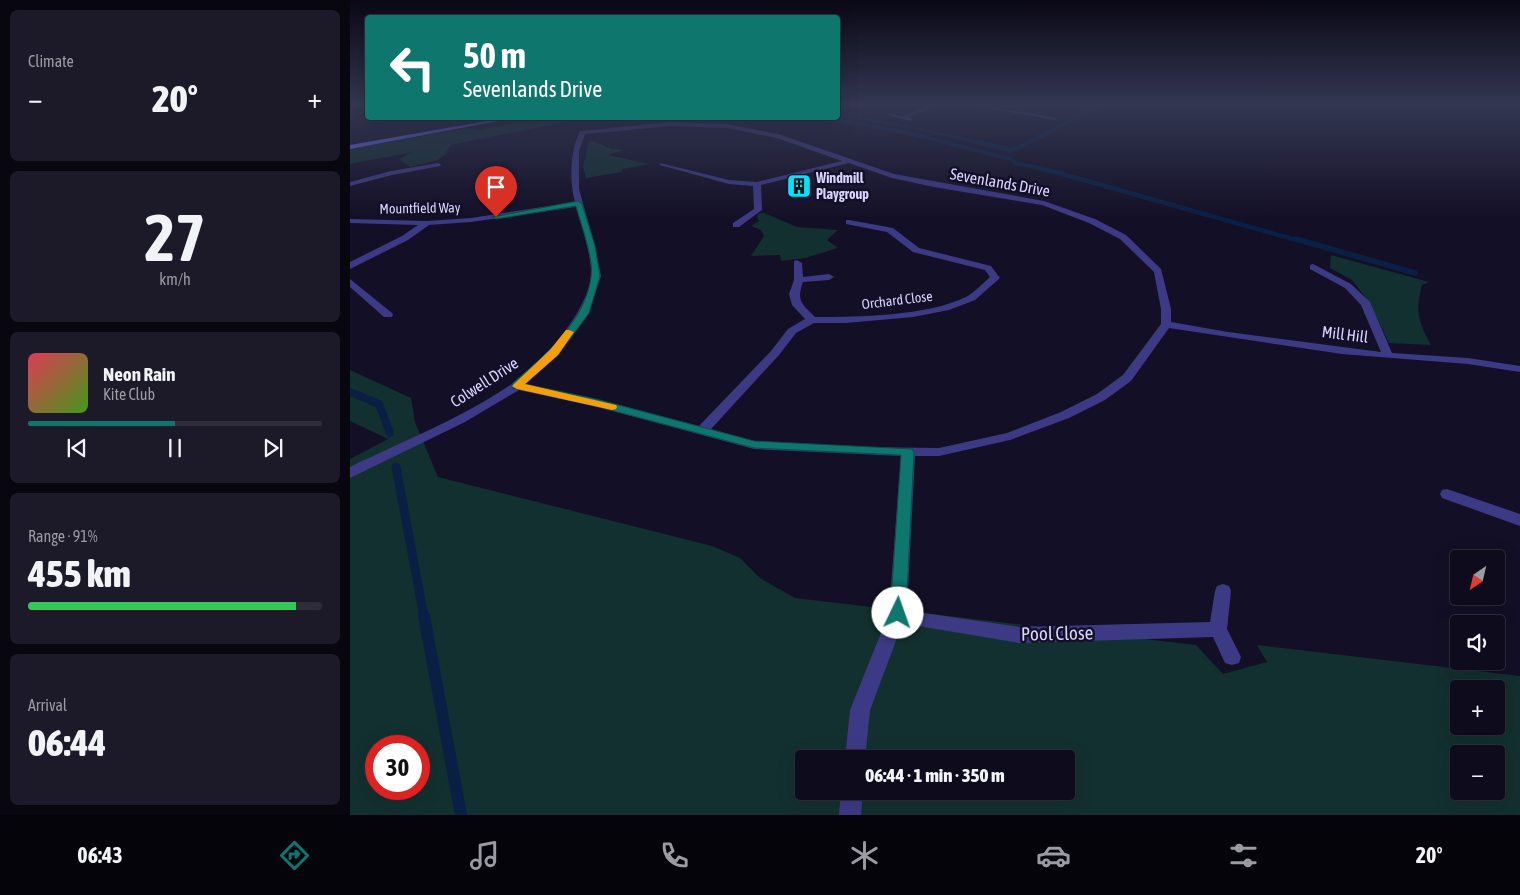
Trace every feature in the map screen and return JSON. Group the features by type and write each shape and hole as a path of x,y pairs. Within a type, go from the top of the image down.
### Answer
{"street":[{"path":"350,147 377,142"},
{"name":"Colwell Drive","path":"350,473 460,419 517,386 554,352 584,313 596,276 591,246 578,204 574,168 577,142"},
{"name":"Sevenlands Drive","path":"797,142 887,174 921,182 1044,203 1092,221 1122,237 1158,271 1166,309 1166,324"},
{"path":"662,164 729,182 757,184 849,162"},
{"name":"Mountfield Way","path":"350,184 391,173 438,165"},
{"path":"736,225 758,210 757,184"},
{"name":"Mountfield Way","path":"350,221 427,223 471,220 578,204"},
{"name":"Orchard Close","path":"812,320 846,320 912,314 949,307 971,298 996,278 988,268 916,250 890,230 849,222"},
{"path":"350,266 405,238 427,223"},
{"path":"702,431 775,353 792,331 812,320 797,305 794,294 799,280 797,263"},
{"path":"1313,267 1348,286 1366,304 1388,356"},
{"path":"799,280 830,277"},
{"path":"350,282 388,315"},
{"path":"517,386 596,403 754,444 939,452 1010,436 1065,415 1101,397 1127,378 1166,324"},
{"name":"Mill Hill","path":"1166,324 1257,339 1388,356 1468,361 1520,369"},
{"path":"857,750 860,710 898,613 908,452"},
{"path":"1447,494 1520,520"},
{"path":"1223,591 1218,628 1232,657"},
{"name":"Pool Close","path":"898,613 924,620 1019,635 1218,628"},
{"path":"850,815 851,800"}],"green space":[{"path":"389,142 465,142 450,145 446,154 438,160 410,167 399,159 413,152 350,164 350,149"},
{"path":"589,142 595,142 612,149 625,150 608,155 650,164 623,169 621,172 586,178 583,167"},
{"path":"759,213 764,213 797,227 838,230 827,240 838,248 805,258 781,261 780,255 751,256 764,236 761,230 751,226 759,221 757,217"},
{"path":"1331,255 1429,282 1422,285 1418,309 1423,329 1431,345 1389,343 1369,302 1352,280 1330,268"},
{"path":"350,370 411,398 415,422 438,477 712,546 740,558 760,578 795,598 1196,645 1223,674 1267,662 1257,645 1450,668 1450,670 1469,670 1520,676 1520,815 350,815 350,459 388,439 350,421"}],"water":[{"path":"968,142 986,142 1011,147 1010,153"}],"waterway":[{"path":"943,142 1010,159 1017,163"},
{"path":"1010,150 1029,142"},
{"path":"1017,163 1048,170 1300,241"},
{"path":"1296,239 1415,273"},
{"path":"350,392 379,404 390,433"},
{"path":"396,467 424,617"},
{"path":"424,616 461,815"}],"slow traffic":[{"path":"569,332 554,352 517,386 612,407"}],"place":[{"name":"Windmill Playgroup","path":"799,186"}],"route":[{"path":"496,217 578,204 585,220 596,276 584,313 554,352 517,386 596,403 754,444 857,451 908,452 898,613"}]}
